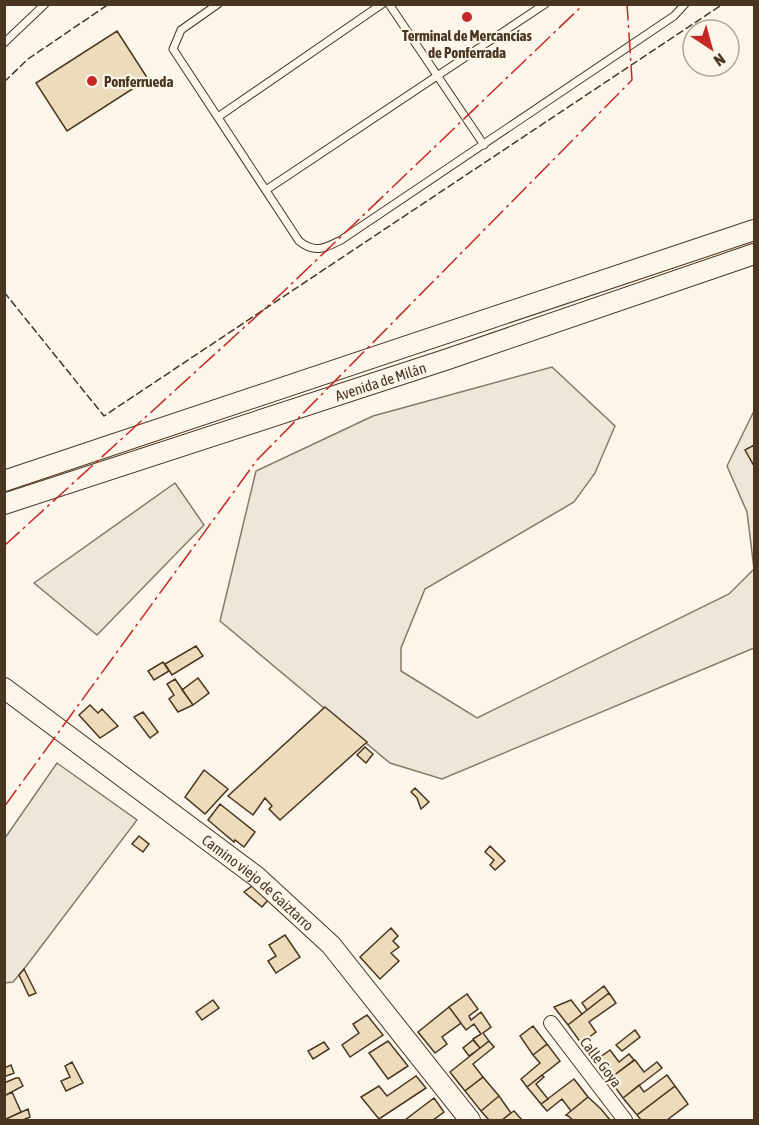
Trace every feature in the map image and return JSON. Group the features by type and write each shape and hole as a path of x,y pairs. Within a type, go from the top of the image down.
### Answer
{"street":[{"name":"Avenida de Milán","path":"4,481 754,231"},
{"name":"Avenida de Milán","path":"4,504 448,359 754,254"},
{"name":"Camino viejo de Gaiztarro","path":"4,688 257,877 331,945 470,1120"},
{"name":"Calle Goya","path":"551,1023 625,1120"}],"lane":[{"path":"4,44 45,4"},
{"path":"218,4 182,30 173,49 299,241 308,248 321,250 341,240 484,146 674,16 686,4"},
{"path":"218,117 382,4"},
{"path":"389,4 484,146"},
{"path":"266,190 546,4"}],"shaded area":[{"path":"552,367 615,426 595,473 574,502 425,589 401,648 401,671 477,718 729,594 754,569 754,648 442,779 390,763 220,621 256,471 373,416"},
{"path":"754,411 754,569 747,512 727,466"},
{"path":"175,483 204,525 97,635 34,583"},
{"path":"57,763 137,820 24,969 13,982 5,983 5,838"}],"building":[{"name":"Ponferrueda","path":"117,31 148,79 67,131 36,83"},
{"path":"754,445 754,463 753,464 745,450"},
{"path":"196,646 203,656 172,675 165,664"},
{"path":"163,662 169,671 154,680 148,671"},
{"path":"198,678 209,693 193,705 182,690"},
{"path":"175,679 193,705 178,712 169,699 174,695 167,684"},
{"path":"90,705 98,713 102,709 118,726 100,738 79,715"},
{"path":"325,707 367,742 280,820 269,809 272,806 265,798 253,815 228,796"},
{"path":"143,712 158,732 150,738 134,717"},
{"path":"365,747 373,754 366,763 357,755"},
{"path":"204,770 228,789 205,814 185,797"},
{"path":"415,788 429,802 421,809 417,798 411,792"},
{"path":"220,804 255,832 244,847 235,840 234,842 208,820"},
{"path":"139,836 149,844 143,852 132,844"},
{"path":"490,846 505,861 495,870 490,865 494,860 485,852"},
{"path":"252,886 268,900 262,907 244,892"},
{"path":"391,928 398,936 393,941 399,947 391,953 399,961 380,979 360,957"},
{"path":"285,935 300,957 276,973 268,961 276,956 269,945"},
{"path":"24,969 36,993 29,996 19,975"},
{"path":"604,986 609,993 587,1010 582,1003"},
{"path":"609,993 616,1003 589,1022 596,1032 581,1043 568,1025"},
{"path":"467,994 478,1009 469,1016 471,1020 481,1012 491,1027 483,1033 489,1041 480,1048 473,1039 481,1034 474,1024 466,1030 449,1007"},
{"path":"213,1000 219,1008 202,1020 196,1012"},
{"path":"571,1000 582,1014 568,1025 554,1007"},
{"path":"449,1007 461,1023 442,1037 447,1044 435,1053 418,1032"},
{"path":"367,1015 383,1035 350,1057 342,1045 359,1033 353,1024"},
{"path":"533,1026 547,1044 533,1055 520,1036"},
{"path":"635,1030 640,1037 622,1051 616,1045"},
{"path":"473,1040 480,1048 469,1056 463,1048"},
{"path":"388,1041 408,1066 388,1079 369,1053"},
{"path":"489,1041 494,1047 473,1064 483,1077 465,1091 450,1072"},
{"path":"324,1042 329,1049 313,1059 308,1051"},
{"path":"547,1044 560,1061 527,1087 521,1079 540,1063 533,1055"},
{"path":"610,1050 619,1062 629,1054 634,1060 609,1079 595,1061"},
{"path":"635,1060 644,1072 657,1062 662,1068 623,1098 609,1079"},
{"path":"72,1062 83,1083 66,1091 61,1081 70,1077 65,1066"},
{"path":"11,1065 14,1073 4,1077 4,1068"},
{"path":"542,1075 544,1077 536,1084 548,1099 541,1104 527,1087"},
{"path":"667,1075 675,1086 637,1115 623,1098 639,1085 644,1092"},
{"path":"416,1076 426,1088 379,1119 361,1097 379,1086 387,1096"},
{"path":"483,1077 499,1096 481,1111 465,1091"},
{"path":"19,1078 23,1086 4,1096 4,1083"},
{"path":"574,1079 588,1097 571,1111 562,1099 547,1111 541,1104"},
{"path":"675,1086 688,1104 667,1120 641,1120 637,1115"},
{"path":"12,1092 21,1112 4,1120 4,1096"},
{"path":"499,1096 511,1113 502,1120 489,1120 481,1111"},
{"path":"588,1097 610,1120 573,1120 566,1115"},
{"path":"434,1098 444,1112 433,1120 405,1120"},
{"path":"28,1109 30,1117 23,1120 4,1120"},
{"path":"514,1111 522,1120 502,1120 511,1113"}],"fence":[{"path":"4,82 28,59 109,4"},
{"path":"4,292 104,416 723,4"}],"power":[{"path":"4,546 282,293 584,4"},
{"path":"4,807 257,460 632,80 627,4"}],"place":[{"name":"Terminal de Mercancías de Ponferrada","path":"467,17"},
{"name":"Ponferrueda","path":"92,81"}]}
